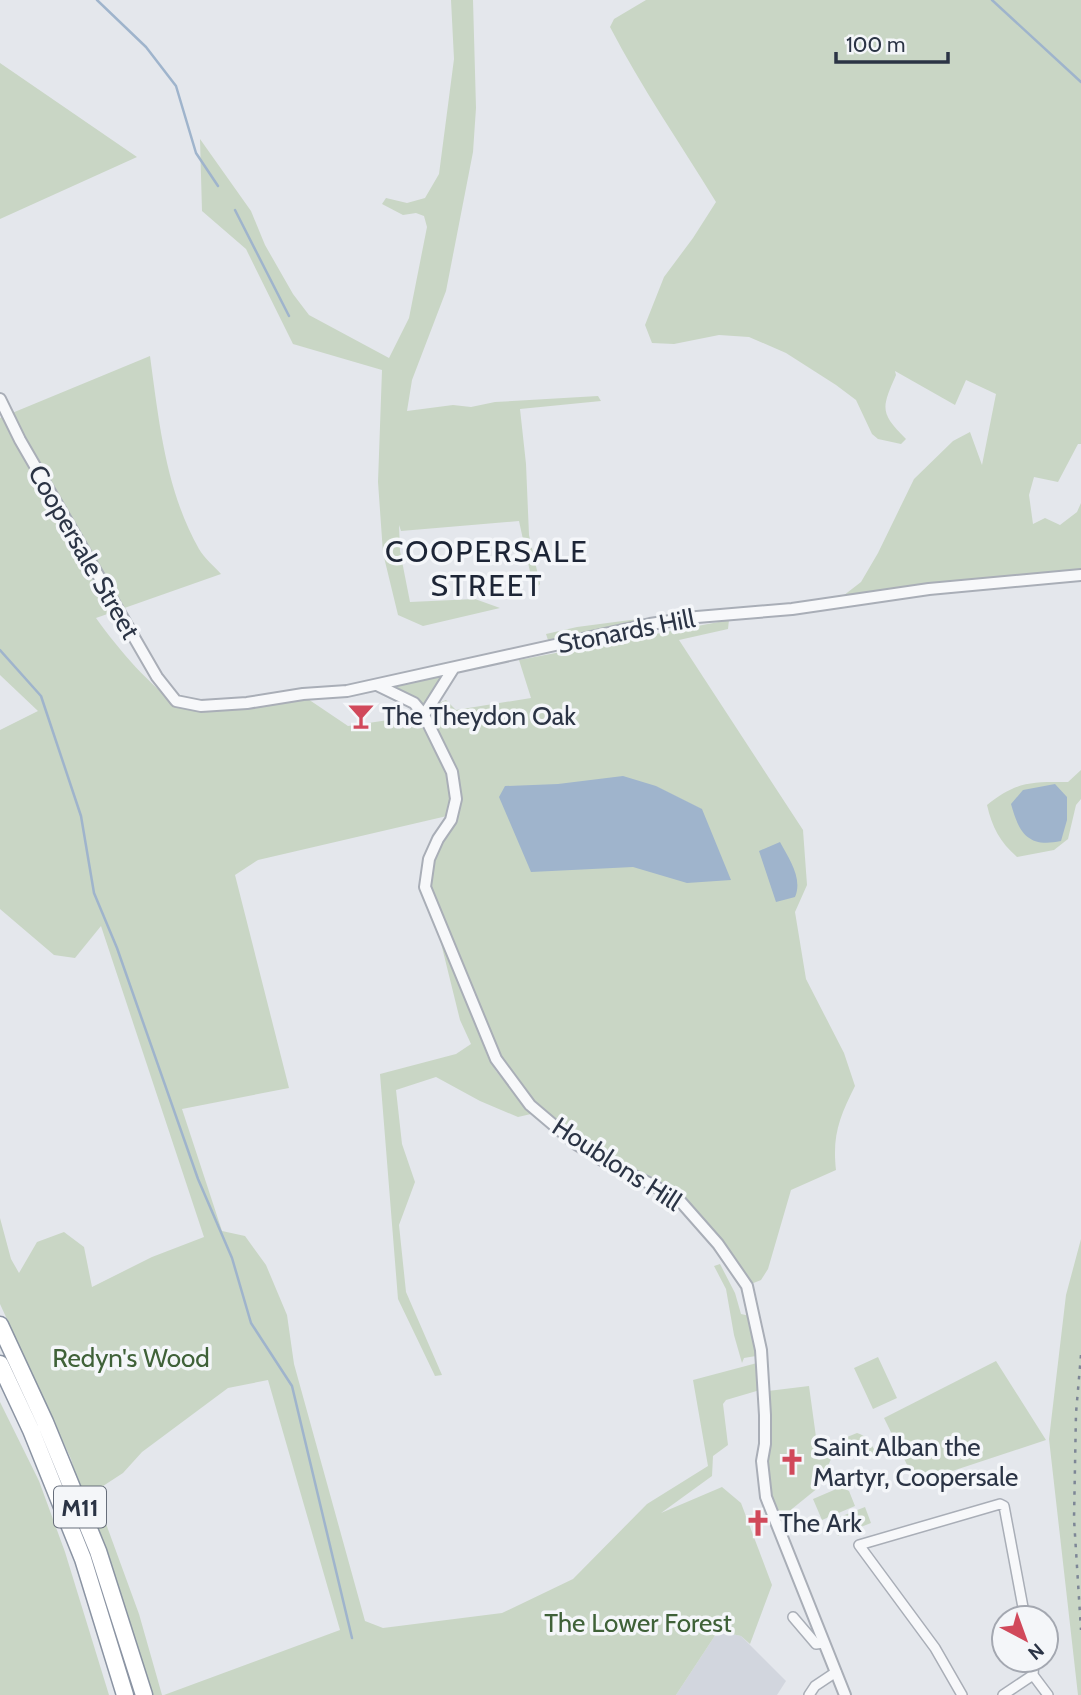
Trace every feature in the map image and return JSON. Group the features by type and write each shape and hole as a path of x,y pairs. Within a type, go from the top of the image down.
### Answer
{"highway":[{"name":"M11","path":"0,1325 45,1422 98,1551 144,1695"},
{"name":"M11","path":"0,1364 31,1430 83,1559 125,1695"}],"street":[{"name":"Coopersale Street","path":"0,399 20,440 134,640 176,701"},
{"name":"Stonards Hill","path":"176,701 201,706 247,703 379,686 585,637 697,617 792,609 929,589 1081,575"},
{"path":"425,715 453,669"},
{"name":"Houblons Hill","path":"379,686 414,703 425,715 452,772 456,799 451,820 429,859 425,887 496,1059 530,1105 576,1144 681,1202 718,1244 747,1286 761,1350 765,1415 763,1484 769,1510 845,1695"},
{"path":"962,1695 935,1648 859,1545 999,1504 1004,1506 1023,1604"},
{"path":"793,1617 816,1644 824,1643"},
{"path":"809,1695 815,1686 836,1672"},
{"path":"1003,1695 1033,1675 1048,1695"}],"shaded area":[{"path":"718,1631 741,1636 786,1681 777,1695 676,1695"}],"green space":[{"path":"451,0 473,0 476,108 473,152 446,291 412,380 407,411 453,405 471,407 495,402 598,396 601,401 520,409 529,535 540,584 534,590 519,521 401,531 399,525 400,551 410,602 475,599 500,608 423,626 398,615 383,553 378,482 382,370 293,344 246,249 202,211 200,139 251,211 265,245 293,294 309,315 389,358 409,318 427,227 424,216 416,213 403,215 382,204 386,198 407,203 425,198 439,174 454,59"},
{"path":"646,0 1081,0 1081,444 1078,444 1058,482 1034,477 1029,495 1033,524 1045,518 1060,525 1077,512 1081,503 1081,569 839,599 861,582 914,479 953,441 970,432 982,465 996,394 966,380 955,405 895,371 886,410 891,423 906,439 901,444 878,439 872,434 856,400 836,385 786,353 749,337 719,335 674,344 652,343 645,325 664,277 716,202 610,27 614,19"},
{"path":"0,63 137,157 0,219"},
{"path":"150,356 171,480 199,549 221,574 96,618 136,667 182,709 305,697 348,726 402,718 446,700 456,710 531,698 519,660 729,620 728,629 679,640 803,830 807,885 795,912 806,979 844,1053 855,1086 838,1126 836,1170 791,1190 768,1269 761,1280 751,1284 725,1246 675,1189 586,1145 535,1109 507,1073 429,888 430,872 447,816 258,860 235,875 289,1088 182,1109 222,1231 245,1236 266,1265 287,1315 294,1364 365,1621 383,1628 502,1613 573,1579 647,1504 708,1466 693,1380 757,1363 760,1390 726,1400 723,1404 728,1445 713,1456 712,1476 661,1513 722,1487 741,1503 772,1585 750,1644 741,1636 718,1631 676,1695 164,1695 340,1630 268,1380 228,1388 142,1452 123,1473 100,1488 101,1510 139,1614 162,1695 141,1695 71,1459 0,1304 0,1218 11,1259 19,1273 37,1242 64,1232 84,1247 92,1287 152,1257 204,1237 101,926 75,958 54,955 0,909 0,730 38,711 0,675 0,418"},
{"path":"638,619 610,629 549,643 546,634 577,627"},
{"path":"447,674 424,704 389,686"},
{"path":"1081,770 1081,799 1076,805 1068,839 1054,850 1017,857 998,834 987,805 1016,787 1044,782 1068,782"},
{"path":"439,935 488,1057 531,1114 518,1117 480,1101 436,1077 396,1090 402,1144 415,1182 399,1225 406,1292 442,1375 435,1376 398,1299 380,1074 456,1054 471,1044 460,1020"},
{"path":"1081,1239 1081,1695 1078,1695 1049,1439 1066,1295"},
{"path":"720,1264 735,1293 741,1314 750,1316 756,1356 744,1358 742,1363 726,1289 714,1266"},
{"path":"878,1357 897,1398 873,1409 854,1368"},
{"path":"996,1361 1046,1440 916,1483 884,1418"},
{"path":"809,1386 816,1437 831,1459 819,1487 787,1513 776,1517 770,1503 764,1461 771,1438 768,1391"},
{"path":"0,1402 39,1481 65,1552 109,1695 0,1695"},
{"path":"857,1433 866,1438 877,1454 870,1458 864,1448 857,1444 831,1456 825,1446"},
{"path":"841,1487 849,1491 855,1506 822,1520 813,1499"},
{"path":"865,1507 871,1523 838,1536 832,1520"}],"water":[{"path":"623,776 656,786 702,809 731,880 687,883 633,867 531,872 499,797 505,786 558,784"},
{"path":"1055,784 1067,797 1067,820 1061,841 1050,843 1033,840 1022,830 1011,804 1023,790"},
{"path":"780,842 794,869 797,890 795,897 776,902 759,851"}],"waterway":[{"path":"97,0 146,47 176,86 196,153 218,186"},
{"path":"992,0 1081,82"},
{"path":"235,210 289,316"},
{"path":"0,650 41,696 81,816 94,893 117,948 198,1179 232,1258 251,1323 292,1386 352,1638"}],"railway":[{"path":"1081,1355 1076,1413 1074,1519 1081,1630"}],"place":[{"name":"The Theydon Oak","path":"361,716"},
{"name":"Saint Alban the Martyr, Coopersale","path":"792,1462"},
{"name":"The Ark","path":"758,1523"}],"district":[{"name":"COOPERSALE STREET","path":"487,568"}],"park label":[{"name":"Redyn's Wood","path":"131,1358"},
{"name":"The Lower Forest","path":"638,1623"}]}
